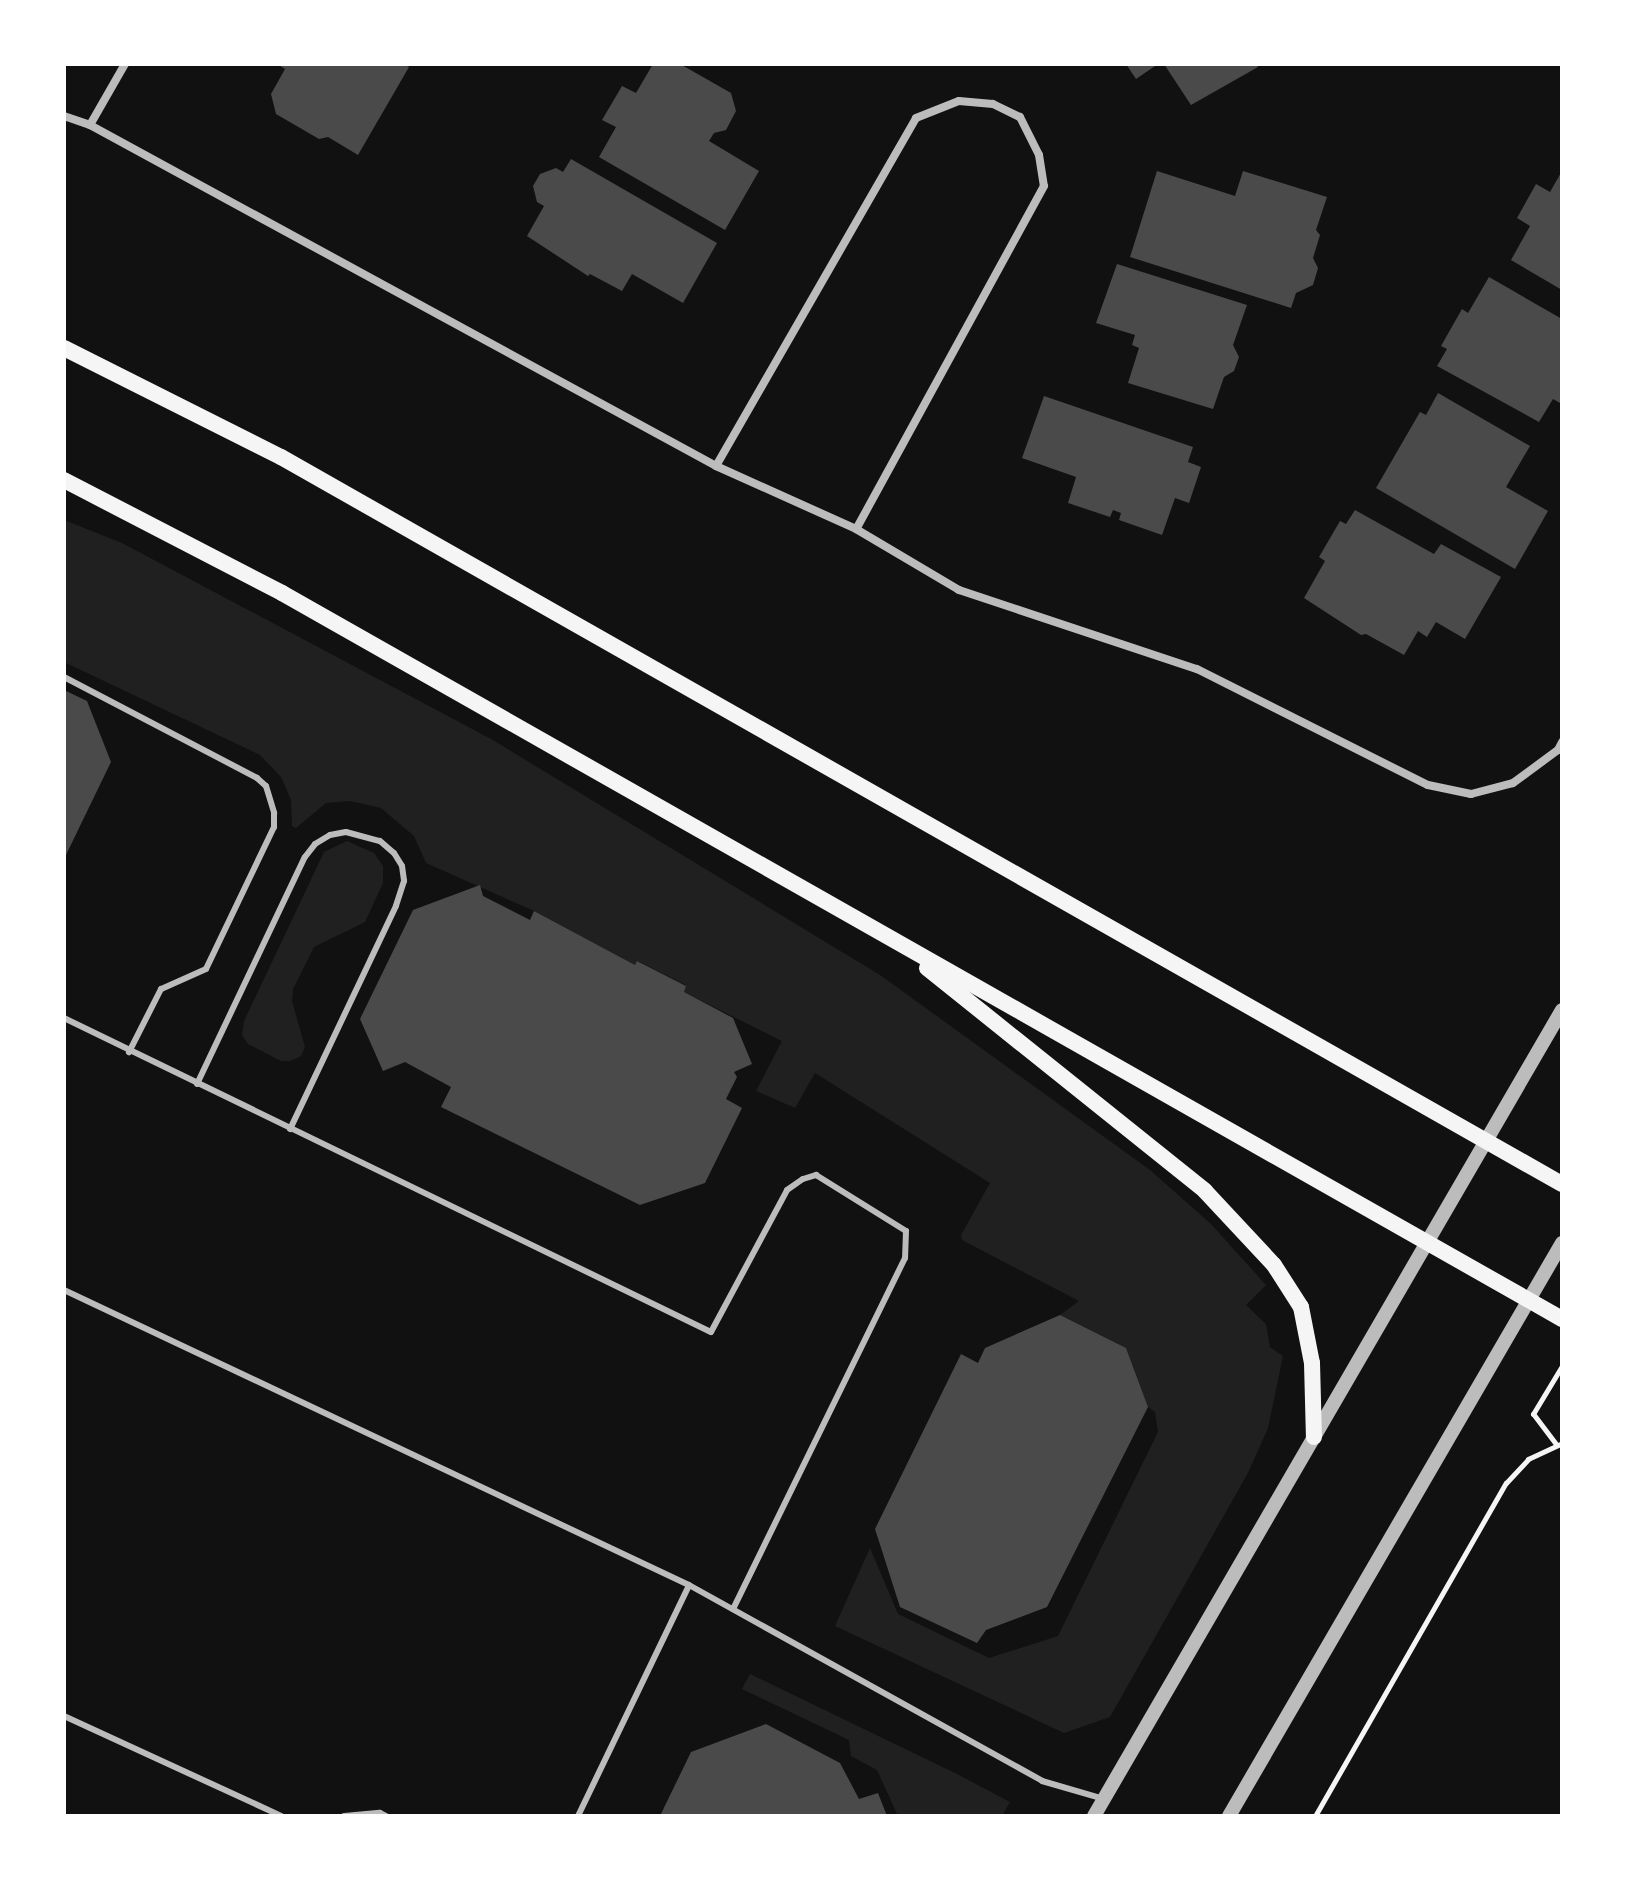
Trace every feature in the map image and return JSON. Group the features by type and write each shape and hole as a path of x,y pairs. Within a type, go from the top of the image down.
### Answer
{"main road":[{"path":"64,348 308,472 1562,1184"},
{"path":"64,480 282,593 1562,1319"},
{"path":"885,935 1205,1191 1274,1265 1301,1307 1312,1363 1314,1437"}],"street":[{"path":"90,125 125,64"},
{"path":"716,466 916,118 959,101 993,104 1020,117 1039,155 1044,186 856,529"},
{"path":"64,116 90,125 716,466 856,529 959,590 1197,669 1428,785 1471,794 1513,783 1558,750 1562,742"},
{"path":"1094,1816 1562,1010"},
{"path":"1229,1816 1562,1243"}],"lane":[{"path":"64,677 257,778 266,786 274,813 274,827 206,969 161,989 129,1052"},
{"path":"197,1084 305,857 315,844 330,835 346,832 380,841 394,853 402,866 404,881 396,906 290,1129"},
{"path":"64,1018 711,1332 787,1190 803,1179 816,1175 906,1231 905,1258 733,1609"},
{"path":"64,1290 689,1585 1042,1781 1104,1799"},
{"path":"578,1816 689,1585"},
{"path":"64,1716 281,1816"},
{"path":"344,1816 380,1813 386,1816"}],"path":[{"path":"1315,1816 1506,1483 1528,1459 1559,1444 1533,1414 1562,1366"}],"shaded area":[{"path":"64,520 122,543 491,739 880,975 1150,1170 1211,1224 1266,1285 1246,1305 1266,1324 1270,1347 1283,1356 1268,1428 1248,1473 1110,1717 1064,1733 835,1626 870,1548 898,1614 989,1658 1058,1636 1158,1432 1155,1412 1148,1407 1126,1348 1060,1315 1079,1301 962,1240 961,1235 990,1183 815,1073 795,1108 756,1091 782,1041 684,992 686,985 638,961 635,965 534,911 426,863 414,836 381,808 350,801 326,803 296,828 292,826 291,800 281,777 260,755 64,662"},
{"path":"347,841 374,853 383,866 383,883 365,922 314,947 293,989 292,1001 305,1047 301,1056 281,1061 248,1044 242,1035 244,1021 324,852"},
{"path":"750,1674 1010,1802 1002,1816 898,1816 877,1770 851,1756 849,1740 742,1689"}],"building":[{"path":"277,64 403,64 409,67 358,155 328,137 319,139 276,114 271,94 285,69"},
{"path":"653,64 680,64 731,93 736,111 726,130 714,133 709,141 759,171 725,230 599,157 616,127 602,120 622,86 636,93"},
{"path":"1126,64 1158,64 1136,79"},
{"path":"1164,64 1256,64 1258,67 1191,105"},
{"path":"571,159 717,243 683,303 632,274 622,291 590,274 588,276 527,236 544,206 537,202 533,186 540,174 556,168 563,172"},
{"path":"1157,171 1235,196 1243,171 1327,197 1316,230 1320,235 1313,258 1318,268 1313,285 1296,293 1291,308 1130,257"},
{"path":"1562,171 1562,290 1511,260 1530,226 1517,218 1536,184 1550,192"},
{"path":"1117,264 1247,305 1233,345 1239,357 1234,371 1224,377 1213,409 1128,383 1139,348 1132,345 1135,335 1096,323"},
{"path":"1489,277 1562,319 1562,401 1553,399 1539,422 1437,366 1447,349 1441,346 1462,309 1468,313"},
{"path":"1438,393 1530,446 1506,487 1548,511 1515,569 1376,488 1420,412 1426,415"},
{"path":"1044,396 1193,447 1188,462 1201,467 1189,503 1175,498 1162,535 1119,520 1121,513 1113,510 1110,517 1068,503 1076,477 1022,458"},
{"path":"1355,510 1434,554 1441,544 1501,577 1465,639 1436,622 1427,637 1418,631 1404,655 1366,634 1361,635 1304,598 1325,561 1319,557 1340,521 1346,524"},
{"path":"64,690 87,701 111,762 64,859"},
{"path":"480,885 483,896 530,920 534,911 635,965 637,961 686,986 684,992 733,1018 752,1064 734,1072 737,1077 726,1099 742,1108 705,1183 640,1205 441,1107 451,1087 405,1062 383,1071 360,1019 413,910"},
{"path":"1060,1315 1126,1348 1148,1407 1047,1607 986,1630 977,1643 900,1607 875,1529 961,1354 978,1363 985,1348"},
{"path":"766,1724 840,1763 859,1799 878,1793 887,1816 660,1816 691,1752"}]}
